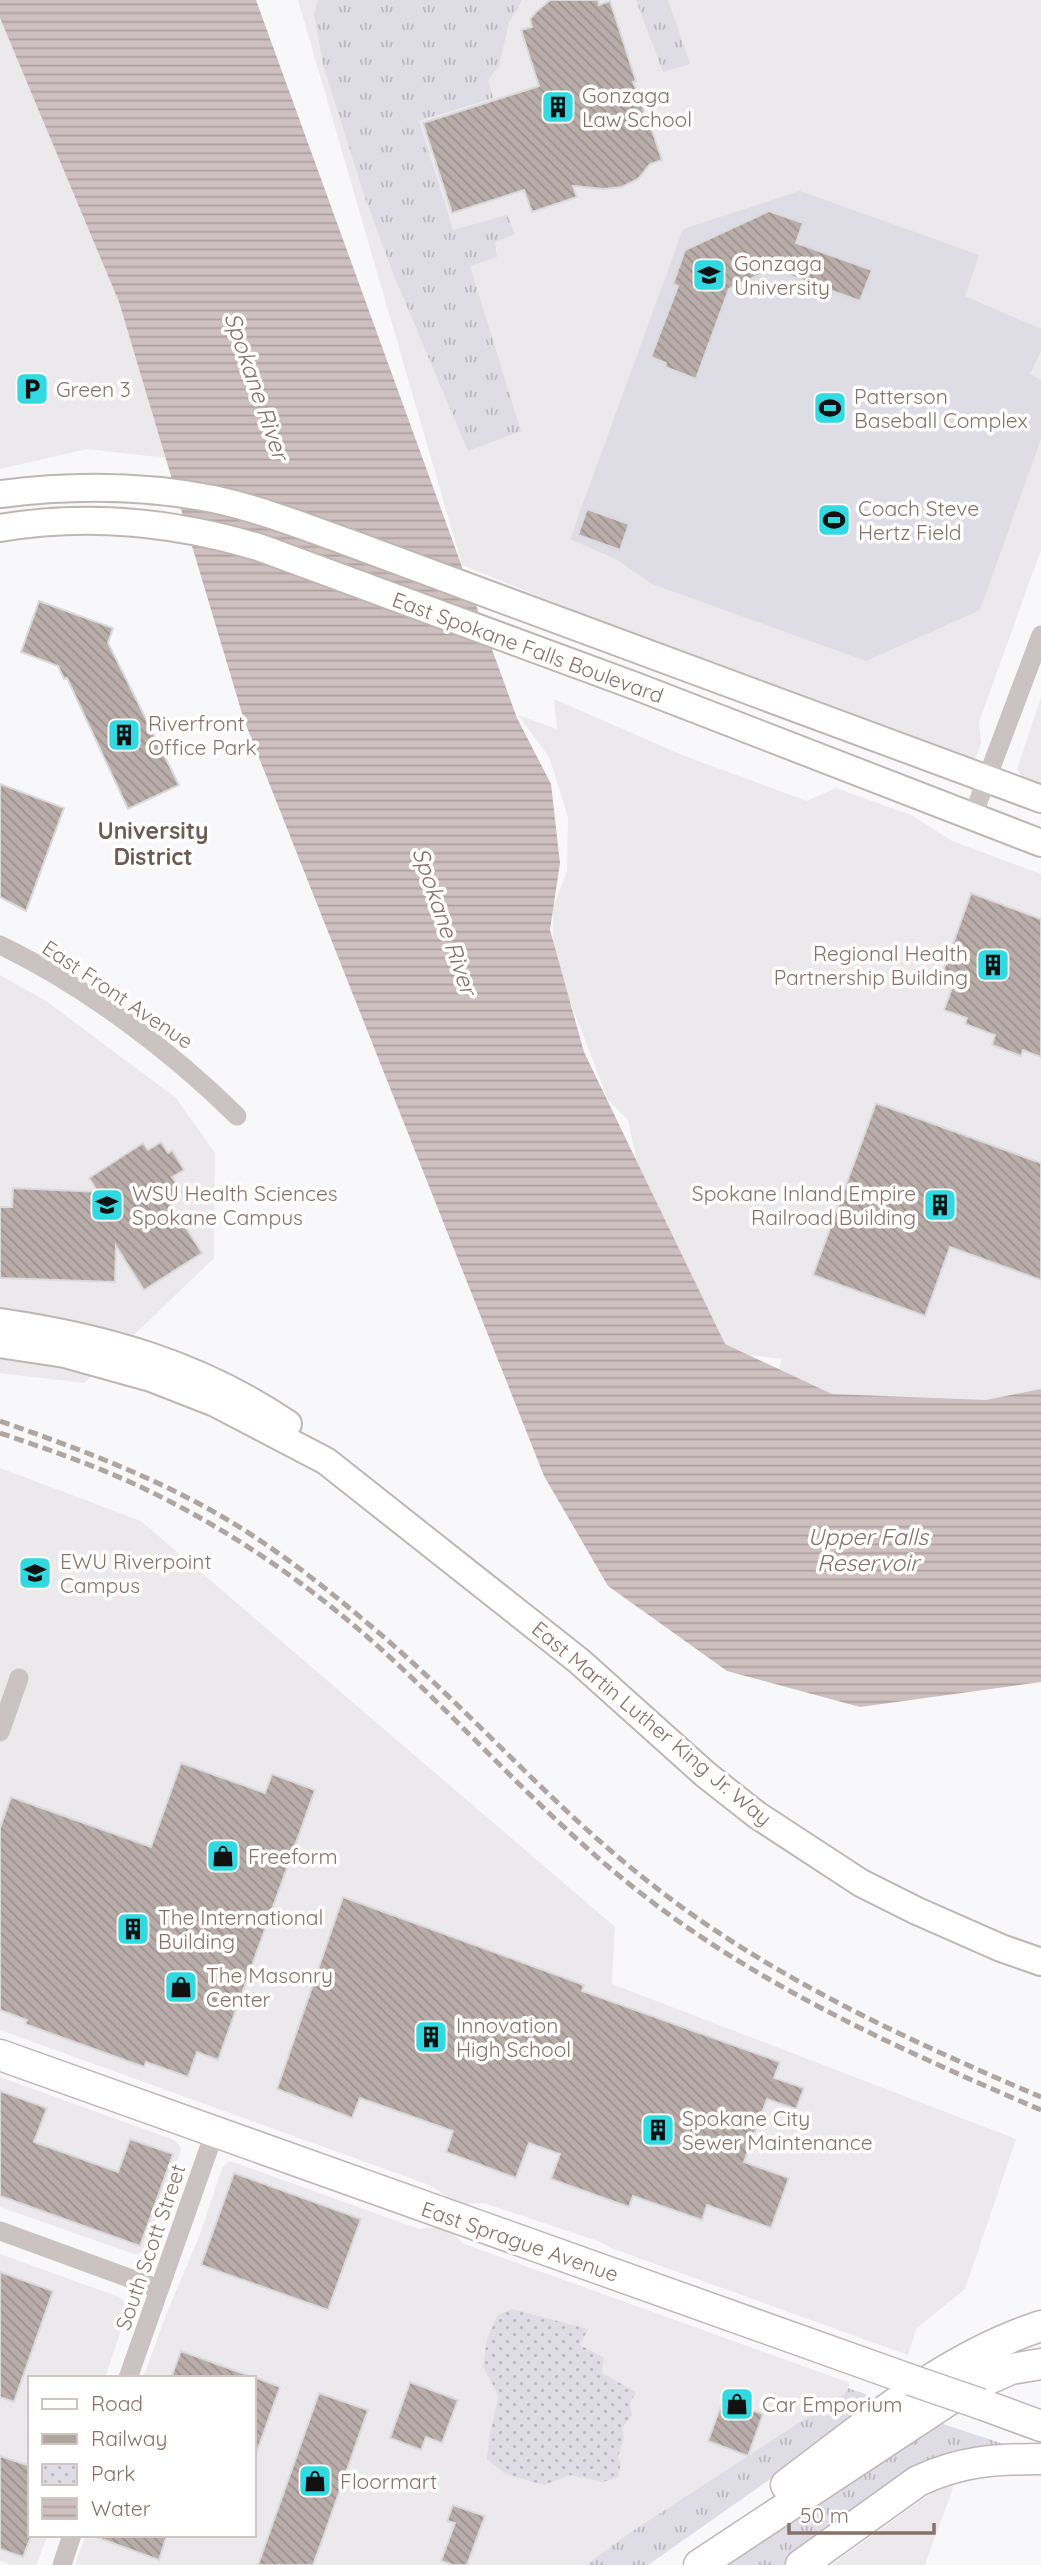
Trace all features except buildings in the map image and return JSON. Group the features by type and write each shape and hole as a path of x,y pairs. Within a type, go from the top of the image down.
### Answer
{"main road":[{"name":"East Spokane Falls Boulevard","path":"0,494 93,487 180,494 248,508 1041,799"},
{"name":"East Spokane Falls Boulevard","path":"0,528 24,524 103,521 161,524 239,541 571,662 972,818 1041,842"},
{"name":"East Martin Luther King Jr. Way","path":"0,1322 98,1340 145,1353 201,1375 255,1402 288,1423 318,1447 326,1461"},
{"name":"East Martin Luther King Jr. Way","path":"0,1344 87,1359 129,1370 215,1403 326,1461 560,1645 705,1774 757,1815 861,1883 1001,1948 1041,1962"},
{"name":"East Sprague Avenue","path":"0,2055 1041,2426"},
{"path":"731,2544 784,2487 940,2374 986,2347 1041,2326"},
{"path":"699,2565 964,2390 1012,2369 1041,2364"},
{"path":"800,2565 910,2486 939,2471 963,2463 986,2460 1041,2459"}],"street":[{"path":"972,818 1041,635"},
{"name":"East Front Avenue","path":"0,945 96,1002 143,1034 191,1072 237,1115"},
{"path":"0,1732 19,1678"},
{"name":"South Scott Street","path":"129,2376 215,2131"},
{"path":"0,2231 159,2290"},
{"path":"62,2565 71,2537"}],"shaded area":[{"name":"Gonzaga University","path":"298,0 1041,0 1041,550 979,722 981,744 976,757 972,760 710,666 462,565"},
{"path":"0,13 119,302 166,458 87,449 0,469"},
{"path":"1041,697 1041,786 1024,780 1017,769"},
{"path":"554,699 682,755 807,801 836,788 913,816 952,841 1041,874 1041,1606 713,1552 782,1359 750,1355 719,1343 639,1172 628,1120 608,1100 553,957 553,907 567,871 568,817 549,757 518,715 557,729"},
{"name":"WSU Health Sciences Spokane Campus","path":"0,975 46,1001 176,1098 215,1153 214,1258 84,1383 0,1373"},
{"path":"0,1468 141,1521 615,1927 612,1984 1016,2139 965,2289 917,2328 908,2355 598,2241 484,2203 466,2204 449,2199 432,2186 0,2030"},
{"path":"0,2077 174,2140 179,2145 181,2150 145,2250 134,2254 0,2207"},
{"path":"228,2162 233,2162 419,2229 436,2227 451,2232 464,2244 850,2383 846,2392 628,2534 586,2565 75,2565 85,2537 256,2537 256,2376 144,2376 200,2234 222,2168"},
{"path":"0,2254 119,2297 129,2306 106,2376 28,2376 28,2537 47,2537 36,2565 12,2565 0,2561"},
{"path":"958,2474 925,2565 831,2565"}],"green space":[{"path":"318,0 522,0 509,22 499,66 488,80 493,98 419,121 453,230 507,215 515,234 495,242 497,257 470,266 521,431 468,451 395,278 364,195 323,64 314,13"},
{"path":"636,0 668,0 690,64 663,72"},
{"name":"Patterson Baseball Complex","path":"800,191 979,255 965,296 1041,329 1041,351 1030,374 1041,380 1041,439 980,610 866,661 652,584 616,559 570,539 683,229"},
{"path":"512,2309 588,2329 580,2345 604,2358 602,2373 636,2392 630,2402 632,2415 622,2428 624,2437 618,2457 621,2463 618,2477 603,2482 570,2475 544,2485 505,2474 487,2459 499,2396 483,2367 487,2339 498,2315"},
{"path":"848,2388 883,2400 648,2565 586,2565 628,2534 846,2392"},
{"path":"934,2421 1004,2444 1000,2450 869,2505 783,2565 719,2565"}],"water":[{"name":"Upper Falls Reservoir","path":"0,0 256,0 517,718 551,784 560,863 550,930 584,1052 725,1344 832,1394 986,1400 1041,1389 1041,1682 860,1707 727,1671 608,1586 544,1476 244,720 119,302 0,18"}],"railway":[{"path":"0,1421 145,1477 218,1514 269,1546 386,1639 581,1825 650,1883 695,1916 741,1947 838,2003 1041,2097"},
{"path":"0,1433 98,1468 164,1498 229,1535 293,1578 381,1649 604,1863 684,1925 732,1957 832,2014 1041,2110"}],"place":[{"name":"Gonzaga Law School","path":"558,107"},
{"name":"Gonzaga University","path":"709,275"},
{"name":"Green 3","path":"32,389"},
{"name":"Patterson Baseball Complex","path":"830,408"},
{"name":"Coach Steve Hertz Field","path":"834,520"},
{"name":"Riverfront Office Park","path":"124,735"},
{"name":"Regional Health Partnership Building","path":"993,965"},
{"name":"WSU Health Sciences Spokane Campus","path":"107,1205"},
{"name":"Spokane Inland Empire Railroad Building","path":"940,1205"},
{"name":"EWU Riverpoint Campus","path":"35,1573"},
{"name":"Freeform","path":"223,1856"},
{"name":"The International Building","path":"133,1929"},
{"name":"The Masonry Center","path":"181,1987"},
{"name":"Innovation High School","path":"431,2037"},
{"name":"Spokane City Sewer Maintenance","path":"658,2130"},
{"name":"Car Emporium","path":"737,2404"},
{"name":"Floormart","path":"315,2481"}],"district":[{"name":"University District","path":"153,843"}],"water label":[{"name":"Spokane River","path":"257,386"},
{"name":"Spokane River","path":"445,921"}]}
